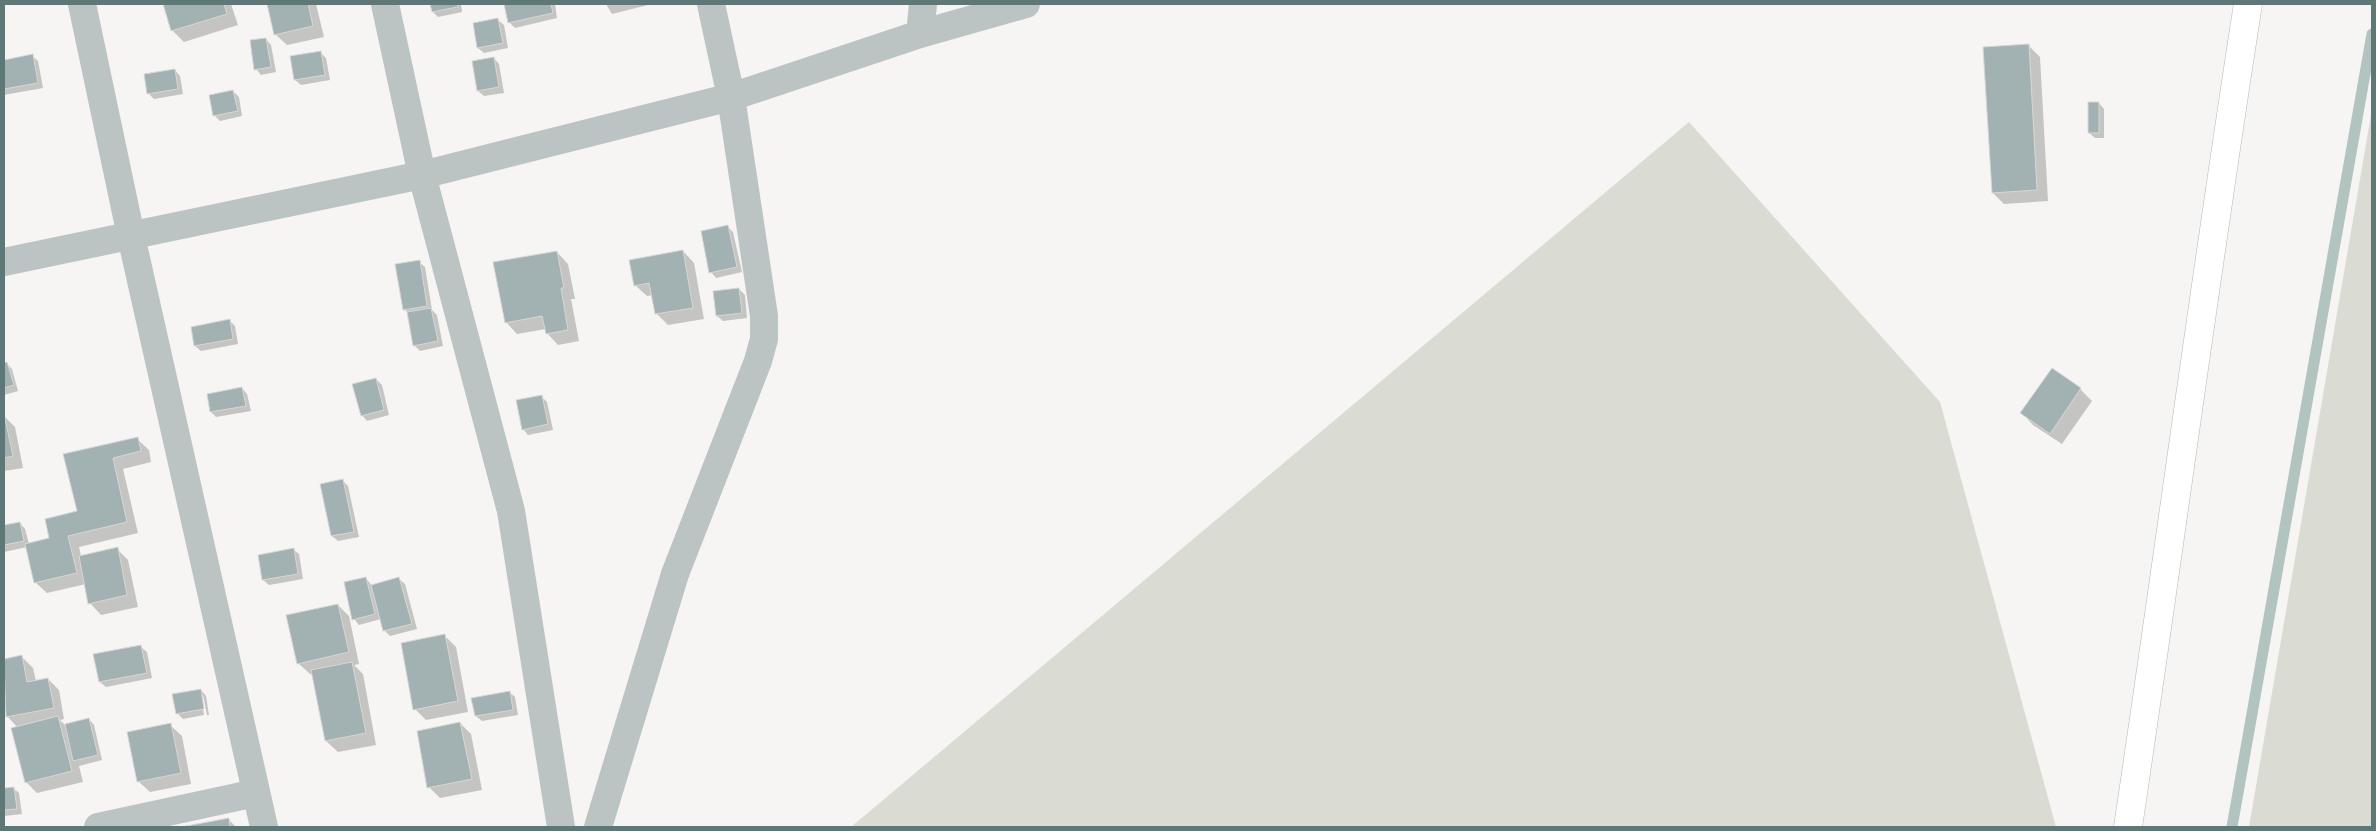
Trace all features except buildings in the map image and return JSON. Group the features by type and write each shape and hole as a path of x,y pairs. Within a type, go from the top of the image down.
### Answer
{"main road":[{"path":"2128,827 2164,592 2217,199 2248,4"}],"street":[{"path":"82,4 131,236 264,827"},
{"path":"386,4 422,175 511,511 561,827"},
{"path":"598,827 675,574 755,370 764,339 764,316 732,97 711,4"},
{"path":"920,34 923,4"},
{"path":"4,262 422,175 732,97 920,34 1026,4"},
{"path":"98,827 256,793"}],"shaded area":[{"path":"2372,109 2372,827 2249,827"},
{"path":"1689,122 1940,402 2056,827 851,827"}],"waterway":[{"path":"2232,827 2372,34"}]}
